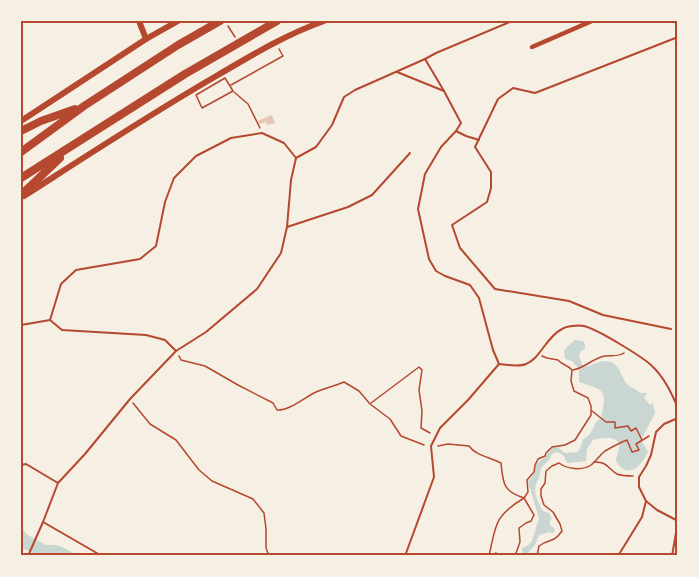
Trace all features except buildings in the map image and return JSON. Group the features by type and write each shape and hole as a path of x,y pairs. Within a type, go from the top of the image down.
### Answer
{"highway":[{"path":"21,152 84,106 178,45 220,21"},
{"path":"21,178 185,74 277,21"},
{"path":"21,131 84,106"},
{"path":"21,196 75,143"}],"street":[{"path":"139,21 146,39"},
{"path":"21,121 146,39 178,21"},
{"path":"21,196 186,94 306,27 324,21"},
{"path":"532,47 592,21"}],"lane":[{"path":"28,556 44,522 58,483 130,399 176,351 206,332 257,289 281,253 287,227 291,180 296,158 316,147 332,125 344,97 436,53 512,21"},
{"path":"671,328 603,315 569,301 495,289 460,248 452,225 487,202 491,172 475,147 498,99 513,88 535,93 678,37"},
{"path":"425,59 458,115 460,123 456,131 441,147 425,174 418,209 429,259 436,270 445,276 470,285 479,298 499,364"},
{"path":"397,72 444,91"},
{"path":"456,131 479,140"},
{"path":"50,320 61,284 76,270 140,259 156,246 165,202 174,178 196,156 231,138 262,133 284,144 296,158"},
{"path":"287,227 348,207 372,195 410,153"},
{"path":"21,325 50,320 62,330 146,335 165,340 176,351"},
{"path":"499,364 511,366 527,364 539,354 549,338 563,328 584,326 629,350 652,366 668,385 678,408"},
{"path":"405,556 434,477 431,446 440,428 499,364"},
{"path":"672,556 678,521 657,510 646,501 639,487 639,477 651,455 656,432 664,424 678,418"},
{"path":"21,465 26,464 58,483"},
{"path":"618,556 642,517 646,501"},
{"path":"44,522 102,556"}],"path":[{"path":"230,85 283,56 276,43"},
{"path":"233,91 202,108 195,95 225,78 233,91 248,104 262,133"},
{"path":"572,370 577,370 606,356 620,356 629,350"},
{"path":"176,351 181,360 205,366 273,403 277,410 284,410 318,391 344,382"},
{"path":"490,555 497,521 528,492 527,480 534,472 538,459 545,456 552,447 565,445 575,440 591,415 588,398 574,391 571,381 572,370 568,365 539,354"},
{"path":"370,404 420,367 422,370 419,390 422,411 421,428 436,436"},
{"path":"130,399 150,424 176,440 199,470 212,481 253,499 264,513 266,548 269,556"},
{"path":"537,556 539,546 544,542 552,542 562,531 554,512 544,505 541,496 540,489 545,483 546,471 559,463 564,466 582,468 593,462 603,452 627,440 632,452 639,450 636,444 642,441 636,428 631,431 628,426 615,428 615,422 606,422 591,411"},
{"path":"593,462 599,461 616,473 639,477"},
{"path":"515,556 520,542 519,528 531,521 534,515 524,498"},
{"path":"485,554 496,553 500,556"}],"shaded area":[{"path":"575,340 583,341 585,344 585,349 579,355 583,367 603,361 611,362 615,364 628,385 640,393 647,393 644,398 650,405 653,403 655,413 641,440 648,452 638,466 630,470 625,470 616,461 619,446 618,442 612,438 593,440 587,449 586,461 568,463 558,452 553,453 541,468 535,489 543,511 549,513 552,519 550,525 555,532 539,535 527,556 523,556 522,548 532,541 539,518 528,482 534,474 535,466 553,447 565,453 578,452 583,440 601,418 604,402 602,393 595,387 579,382 579,369 572,361 565,359 564,350"},
{"path":"21,525 26,534 46,545 62,547 79,556 41,556 21,548"}]}
